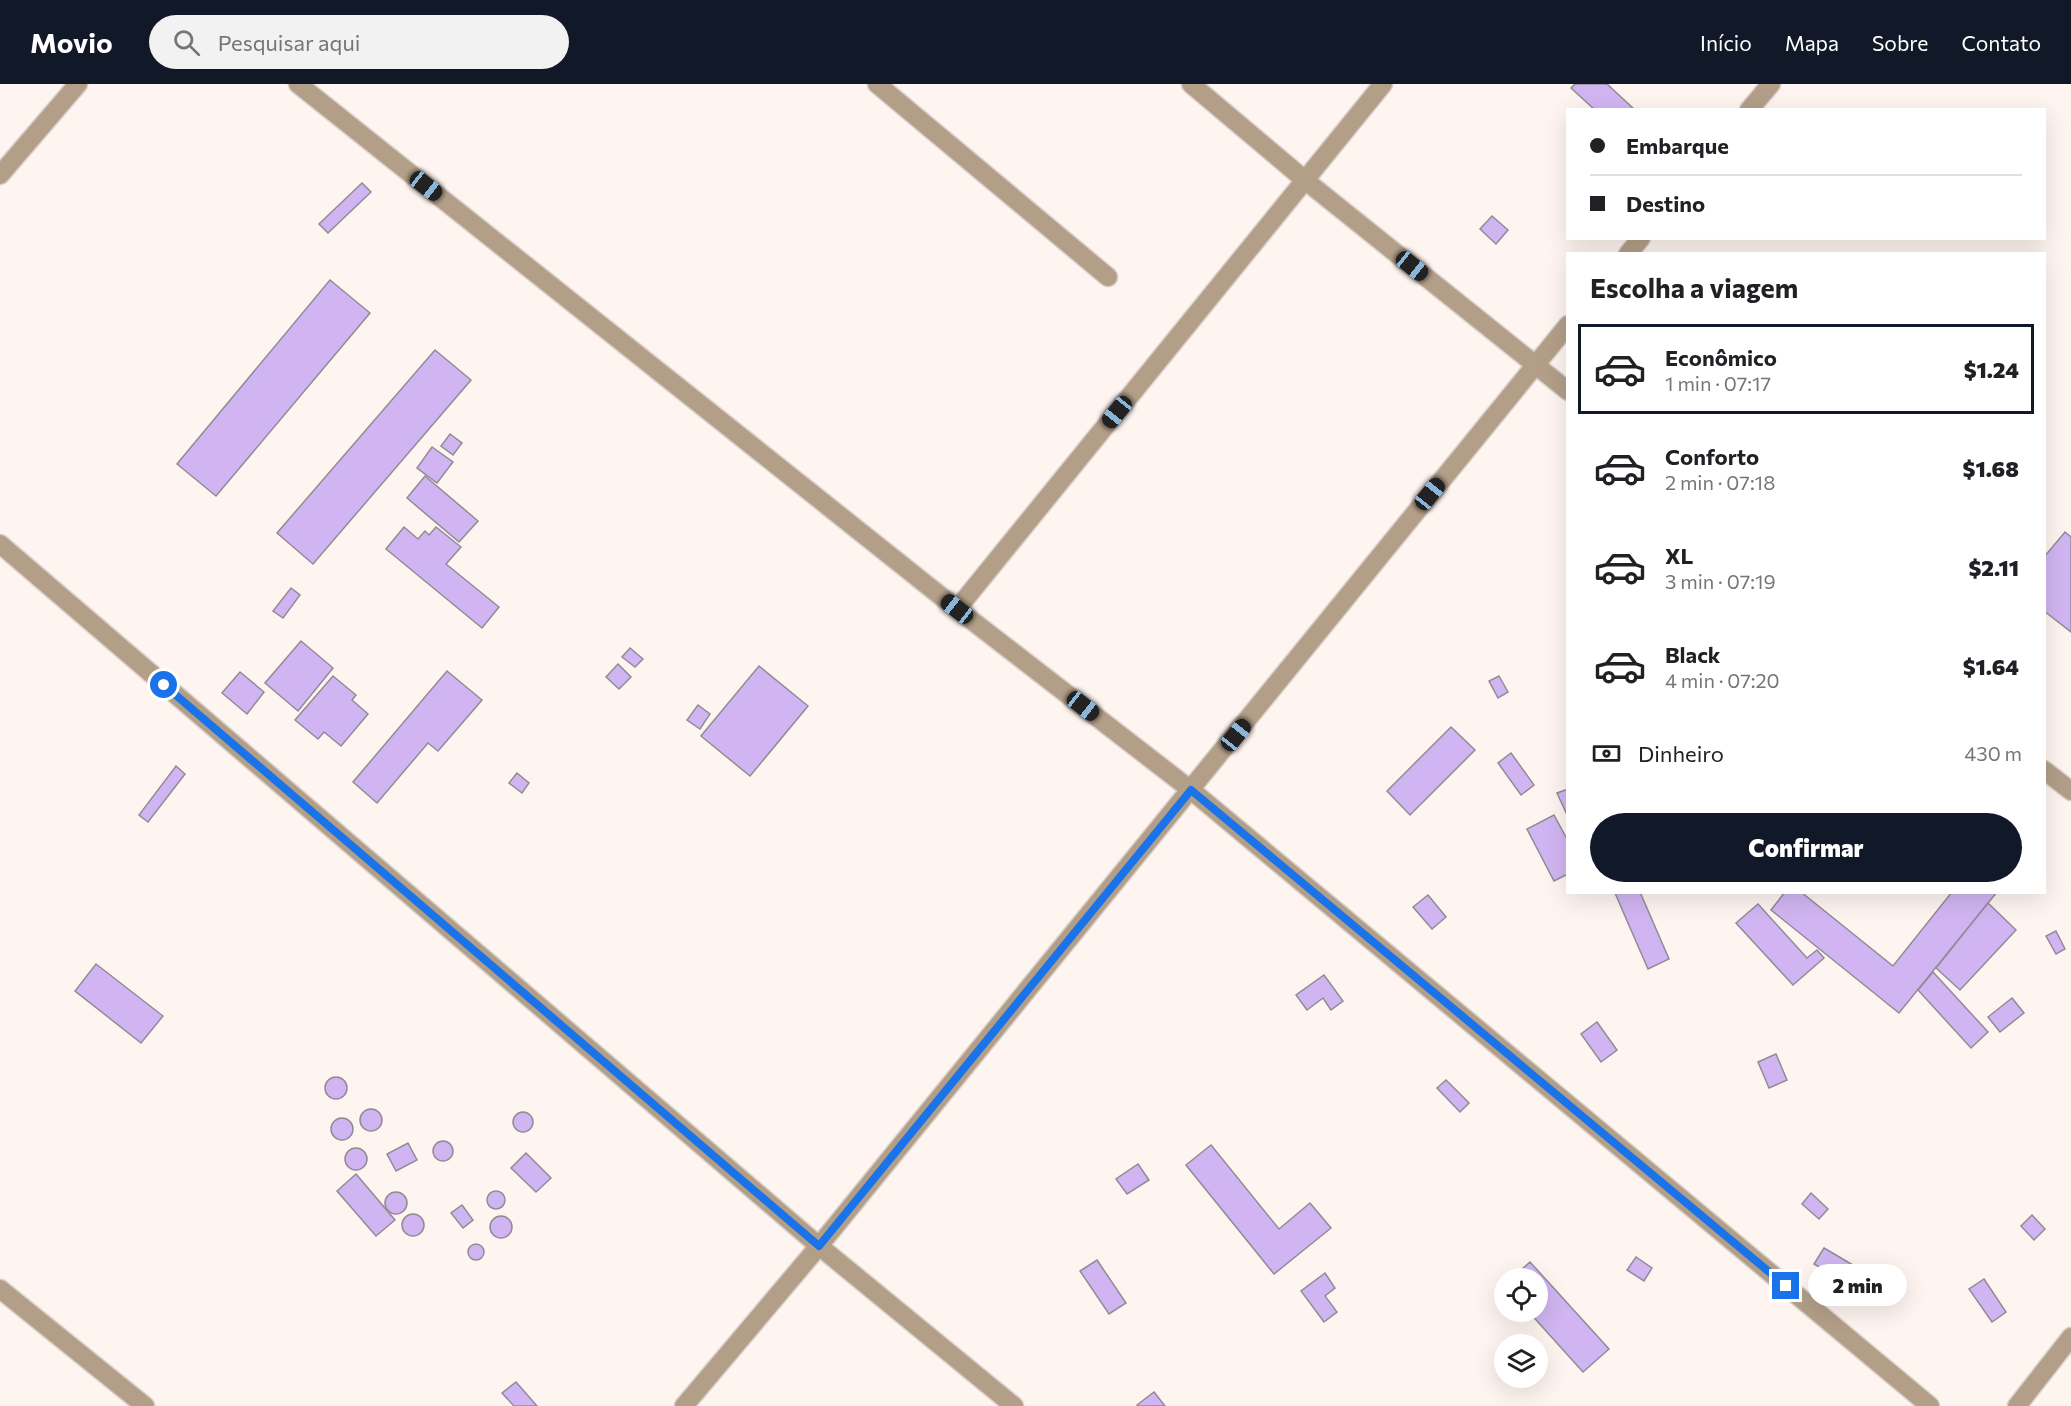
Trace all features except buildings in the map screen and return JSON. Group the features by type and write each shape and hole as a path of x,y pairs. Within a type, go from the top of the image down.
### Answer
{"street":[{"path":"0,175 78,84"},
{"path":"298,84 957,609 1191,790 1930,1406"},
{"path":"877,84 1108,278"},
{"path":"1191,84 1306,181 1566,389"},
{"path":"957,609 1383,84"},
{"path":"1751,108 1771,84"},
{"path":"1630,252 1639,240"},
{"path":"684,1406 819,1246 1566,327"},
{"path":"0,544 819,1246 1014,1406"},
{"path":"2046,772 2071,791"},
{"path":"0,1289 145,1406"},
{"path":"2017,1406 2071,1337"}],"route":[{"path":"164,685 819,1246 1191,790 1786,1286"}]}
